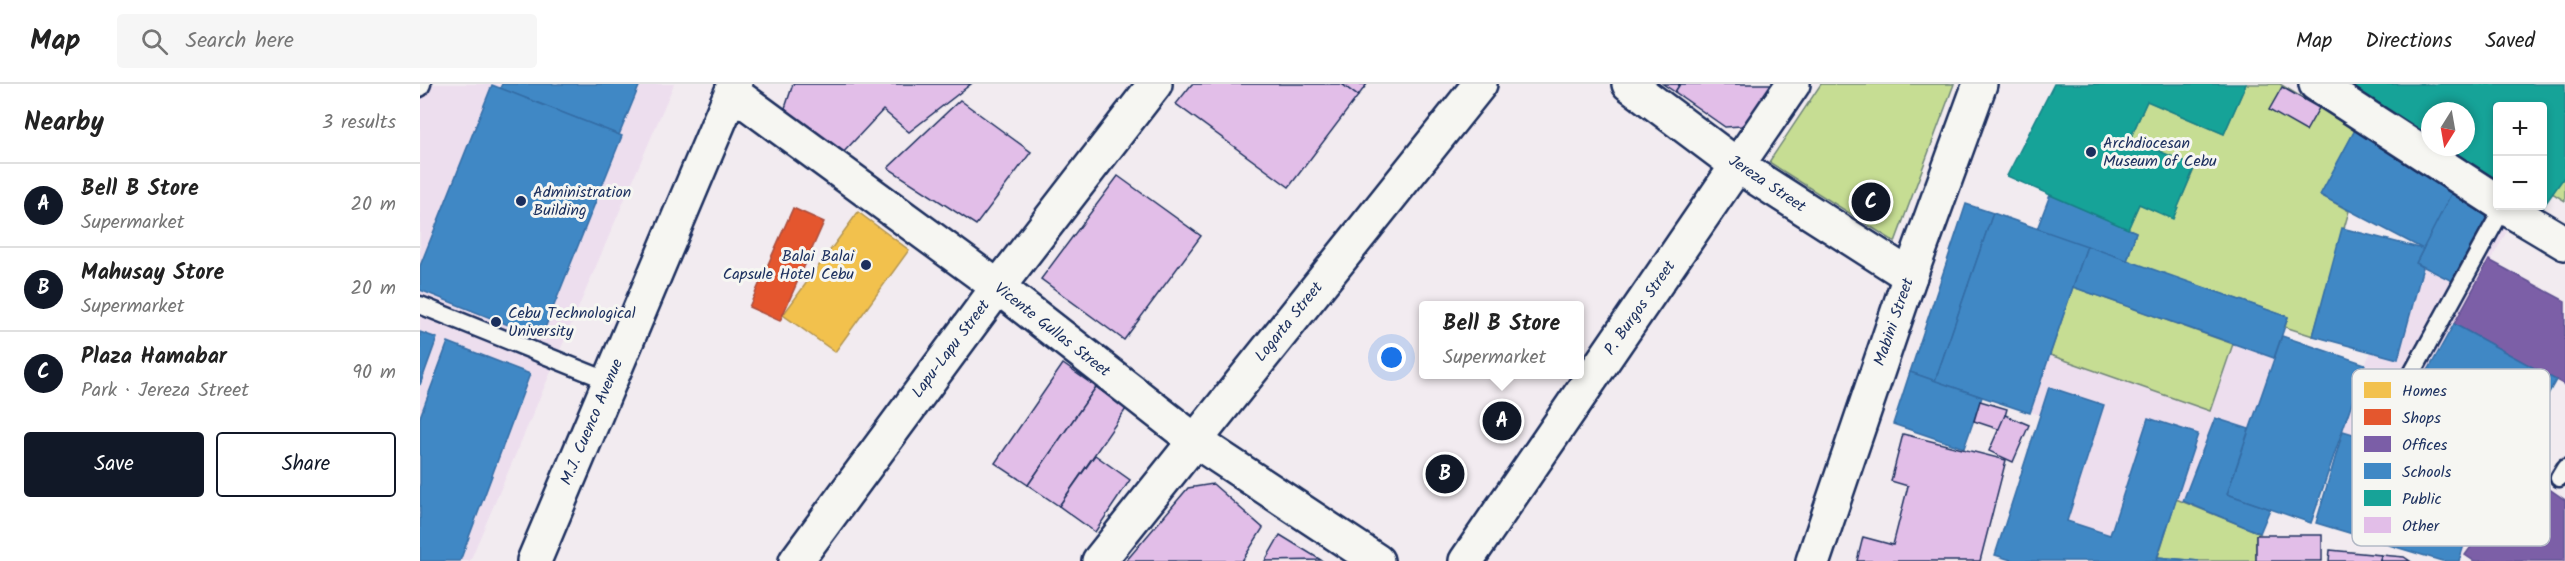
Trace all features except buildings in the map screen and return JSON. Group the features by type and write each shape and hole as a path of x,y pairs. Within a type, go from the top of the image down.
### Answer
{"street":[{"name":"Lapu-Lapu Street","path":"796,561 998,287 1155,84"},
{"name":"Logarta Street","path":"1099,561 1480,84"},
{"name":"Jereza Street","path":"1629,84 1738,166 1910,276"},
{"name":"P. Burgos Street","path":"1466,561 1793,84"},
{"name":"Mabini Street","path":"1813,561 1910,276 1980,84"},
{"path":"2316,84 2493,199"},
{"name":"Vicente Gullas Street","path":"734,88 998,287 1194,440 1377,561"},
{"name":"M.J. Cuenco Avenue","path":"534,561 734,88"},
{"path":"2510,210 2565,243"}],"lane":[{"path":"2414,369 2499,210"},
{"path":"420,305 609,381"}],"shaded area":[{"name":"Cebu Technological University","path":"420,84 674,84 470,561 420,561"},
{"path":"2453,190 2513,221 2454,324 2467,369 2352,369 2352,534 2316,523 2337,448 2311,523 2270,509 2260,533 2176,499 2156,561 2014,561 2040,415 1910,372 1966,204 2288,317 2282,336 2365,364"},
{"path":"2392,546 2467,546 2460,561 2442,561"}],"green space":[{"path":"1821,84 1954,84 1895,242 1769,162"},
{"path":"2246,84 2280,84 2355,130 2321,195 2349,211 2313,336 2285,327 2288,317 2127,261 2136,232 2128,229 2139,204 2173,218 2195,167 2130,139 2147,101 2224,134"},
{"path":"2565,176 2565,201 2552,193"},
{"path":"2073,287 2233,344 2210,411 2050,355"},
{"path":"2176,499 2260,533 2256,535 2256,561 2199,561 2158,557"}],"place":[{"name":"Archdiocesan Museum of Cebu","path":"2091,152"},
{"name":"Administration Building","path":"521,201"},
{"name":"Plaza Hamabar","path":"1871,202"},
{"name":"Balai Balai Capsule Hotel Cebu","path":"866,265"},
{"name":"Cebu Technological University","path":"496,322"},
{"name":"Bell B Store","path":"1502,421"},
{"name":"Mahusay Store","path":"1445,474"}]}
